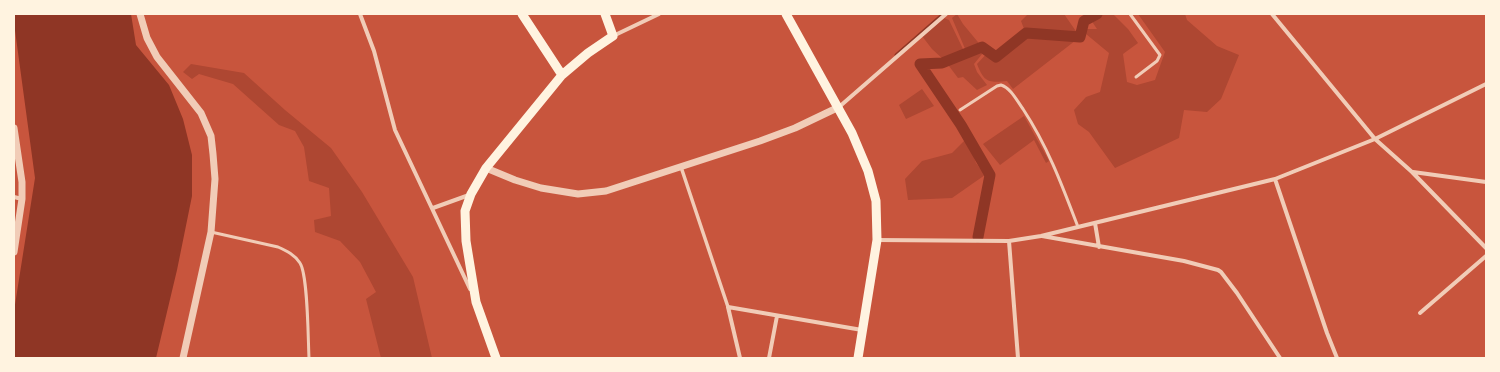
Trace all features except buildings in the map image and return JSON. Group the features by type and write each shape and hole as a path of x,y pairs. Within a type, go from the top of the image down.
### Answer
{"main road":[{"path":"522,14 562,75"},
{"path":"496,358 476,302 466,241 465,211 471,194 486,168 562,75 588,53 613,36 605,14"},
{"path":"786,14 839,107 860,151 873,187 877,215 878,240 864,330 858,358"}],"street":[{"path":"140,14 157,58 201,113 211,136 214,154 215,180 211,232 183,358"},
{"path":"360,14 374,51 395,130 476,302"},
{"path":"613,36 658,14"},
{"path":"486,168 515,180 541,188 578,194 606,191 760,141 795,128 839,107 946,14"},
{"path":"1272,14 1375,139 1412,172 1486,248"},
{"path":"878,240 1009,241 1041,236 1275,179 1375,139 1486,84"},
{"path":"14,128 21,168 22,199 14,252"},
{"path":"681,167 728,308 740,358"},
{"path":"1412,172 1486,182"},
{"path":"1275,179 1327,333 1337,358"},
{"path":"432,208 471,194"},
{"path":"14,198 22,199"},
{"path":"1094,223 1099,247"},
{"path":"1041,236 1184,261 1218,270 1237,293 1280,358"},
{"path":"1009,241 1018,358"},
{"path":"1420,314 1486,256"},
{"path":"728,308 864,330"},
{"path":"769,358 777,316"}],"lane":[{"path":"1130,14 1160,55 1157,61 1136,77"},
{"path":"960,110 997,86 1001,85 1008,89 1037,131 1046,149 1078,227"},
{"path":"211,232 278,247 296,257 304,271 309,358"}],"shaded area":[{"path":"14,14 131,14 136,45 169,85 183,119 192,155 192,196 177,270 156,358 14,358 14,311 35,178"},
{"path":"957,14 963,24 982,47 973,52 966,51 952,18"},
{"path":"1028,14 1064,14 1080,37 1013,89 1007,81 995,82 988,80 982,75 977,64 991,49 996,57 1006,52 1026,34 1021,21"},
{"path":"1087,14 1113,14 1128,29 1138,43 1123,54 1127,82 1137,85 1155,80 1165,52 1138,14 1185,14 1187,20 1217,46 1239,55 1221,99 1207,112 1184,110 1179,138 1115,168 1089,132 1078,124 1074,110 1086,97 1100,92 1109,53 1080,29 1097,29"},
{"path":"944,18 949,20 963,49 944,60 932,49 922,36"},
{"path":"983,48 987,48 974,64 977,72 987,85 977,90 963,77 958,78 946,62 963,54 977,52"},
{"path":"191,64 244,73 285,110 331,148 362,192 413,277 432,358 381,358 366,299 376,292 360,262 340,241 315,232 314,220 331,216 329,188 309,181 304,147 295,131 279,125 233,84 199,74 192,79 183,72"},
{"path":"922,89 934,106 906,119 899,105"},
{"path":"1024,116 1049,161 1046,163 1034,140 1000,165 983,144"},
{"path":"967,138 976,163 985,175 952,198 908,200 905,179 922,161 952,153"}],"waterway":[{"path":"896,55 943,14"},
{"path":"920,64 942,63 982,47 996,57 1026,33 1080,37 1084,21 1097,14"},
{"path":"920,64 961,125 990,175 978,237"}]}
